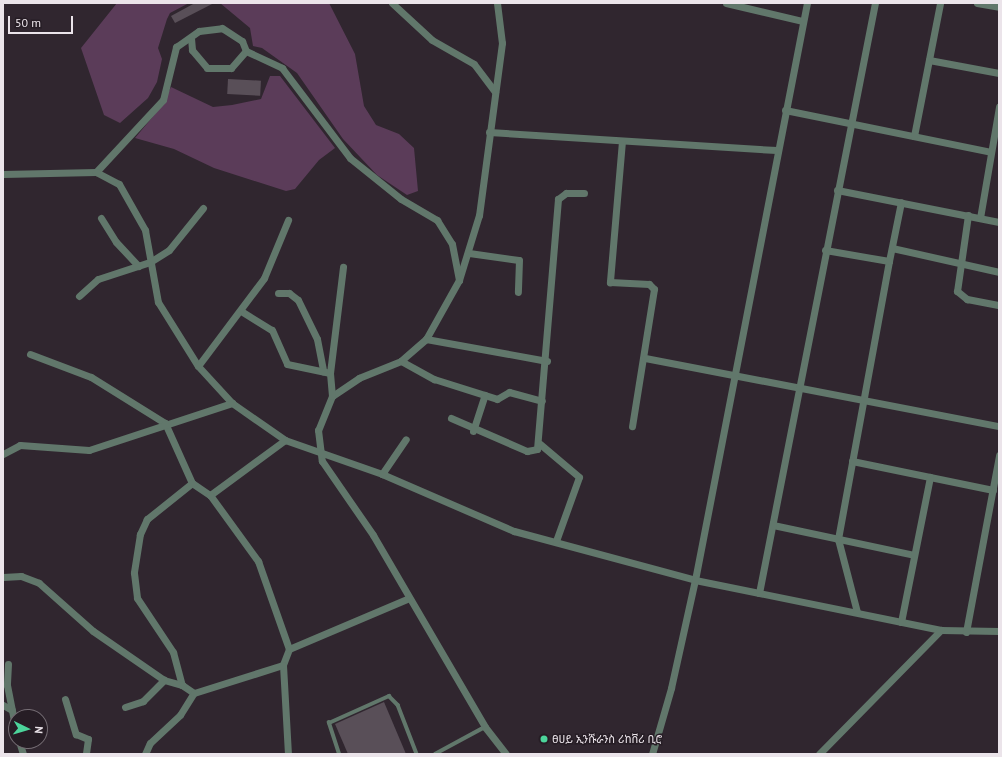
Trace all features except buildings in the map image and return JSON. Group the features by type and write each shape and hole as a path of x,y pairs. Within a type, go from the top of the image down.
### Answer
{"street":[{"path":"392,3 432,40 474,64 495,92"},
{"path":"498,3 502,43 479,215 469,253 459,280 426,339 401,361 359,378 332,396 319,420 319,451 409,598 485,727 506,754"},
{"path":"726,3 760,6 803,21"},
{"path":"652,754 671,688 695,580 776,150 807,3"},
{"path":"759,593 837,190 875,3"},
{"path":"914,136 940,3"},
{"path":"977,3 998,6"},
{"path":"96,172 163,100 176,47 199,31 222,28 242,41 246,51"},
{"path":"191,38 198,61 213,69 231,68 246,51"},
{"path":"246,51 258,53 288,73 350,158 401,199 437,220 452,244 459,280"},
{"path":"929,60 999,73"},
{"path":"980,218 999,107"},
{"path":"785,110 851,126 914,136 991,152"},
{"path":"489,132 776,150"},
{"path":"622,141 610,282 653,286 645,358 632,426"},
{"path":"3,174 96,172 111,177 125,192 145,230 158,302 198,366 232,403 285,440 382,474 514,531 556,541 695,580 941,630 966,632 999,631"},
{"path":"837,190 999,222"},
{"path":"451,418 474,431 527,451 537,450 540,444 542,401 547,361 558,199 566,193 584,192"},
{"path":"857,612 838,539 863,398 901,202"},
{"path":"79,296 98,280 150,262 174,245 203,208"},
{"path":"968,216 957,284 960,296 999,305"},
{"path":"101,218 116,242 138,266"},
{"path":"198,366 241,311 270,266 288,220"},
{"path":"892,248 999,272"},
{"path":"826,250 889,260"},
{"path":"469,253 519,260 518,292"},
{"path":"327,372 343,267"},
{"path":"278,293 289,293 298,300 318,339 332,396"},
{"path":"241,311 272,330 287,364 327,372"},
{"path":"426,339 547,361"},
{"path":"30,354 91,377 165,423 192,483 210,495 258,561 289,649 283,665 288,754"},
{"path":"645,358 863,398 999,426"},
{"path":"401,361 434,379 485,395 500,399 509,392 542,401"},
{"path":"474,431 485,395"},
{"path":"3,454 20,445 89,450 165,423 232,403"},
{"path":"210,495 285,440"},
{"path":"382,474 406,440"},
{"path":"540,444 579,477 556,541"},
{"path":"966,632 999,455"},
{"path":"852,461 993,490"},
{"path":"901,622 930,478"},
{"path":"182,685 173,652 137,598 134,573 140,534 147,519 192,483"},
{"path":"773,525 914,555"},
{"path":"3,577 21,576 39,583 93,631 164,680 182,685 194,694"},
{"path":"289,649 409,598"},
{"path":"819,754 941,630"},
{"path":"8,664 12,709"},
{"path":"145,754 150,743 180,715 194,694 283,665"},
{"path":"125,708 143,701 164,680"},
{"path":"65,698 76,734 88,739 86,754"}],"lane":[{"path":"339,754 329,723 389,696 398,704 417,754"},
{"path":"435,754 485,727"}],"shaded area":[{"path":"117,3 189,3 170,13 167,19 158,48 162,59 157,82 148,98 120,123 104,115 81,48"},
{"path":"220,3 329,3 355,54 364,106 376,125 399,134 414,148 418,191 407,195 377,175 343,139 297,73 262,48 253,46 250,28"},
{"path":"270,76 280,76 335,148 319,160 295,189 286,191 214,168 174,149 135,138 161,107 171,87 213,107 232,105 261,99"}],"place":[{"name":"ፀሀይ ኢንሹራንስ ሪከቨሪ ቢሮ","path":"544,739"}]}
